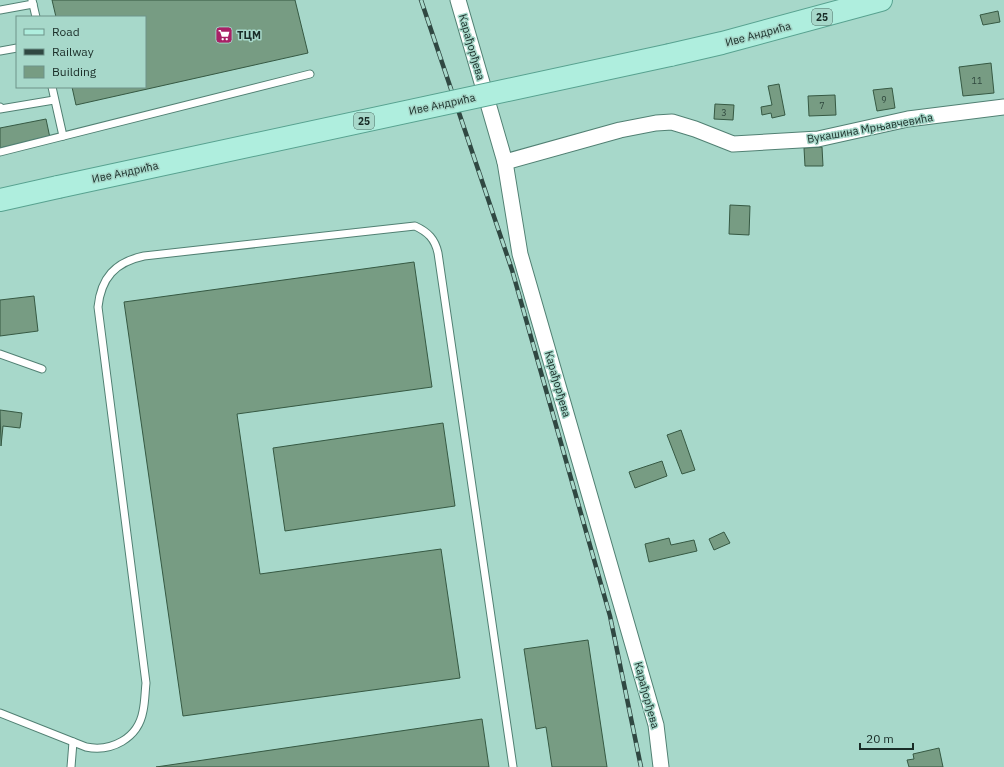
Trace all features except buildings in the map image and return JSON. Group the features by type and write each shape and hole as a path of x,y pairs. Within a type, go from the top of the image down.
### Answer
{"main road":[{"name":"Иве Андрића","path":"0,200 670,55 722,43 881,0"}],"street":[{"name":"Карађорђева","path":"458,0 504,162 520,254 656,725 661,767"},
{"name":"Вукашина Мрњавчевића","path":"504,162 620,130 656,123 672,122 695,129 733,144 818,139 908,119 1004,107"}],"lane":[{"path":"0,10 32,2 36,16"},
{"path":"0,51 16,48"},
{"path":"0,152 310,74"},
{"path":"52,88 63,136"},
{"path":"0,107 0,109 54,100"},
{"path":"0,713 86,747 104,748 113,746 130,736 136,729 144,712 146,683 98,307 101,291 108,276 115,268 124,262 144,256 415,226 430,235 437,246 513,767"},
{"path":"0,354 42,369"},
{"path":"71,767 73,742"}],"railway":[{"path":"421,0 512,270 610,616 641,767"}],"place":[{"name":"ТЦМ","path":"224,35"}]}
